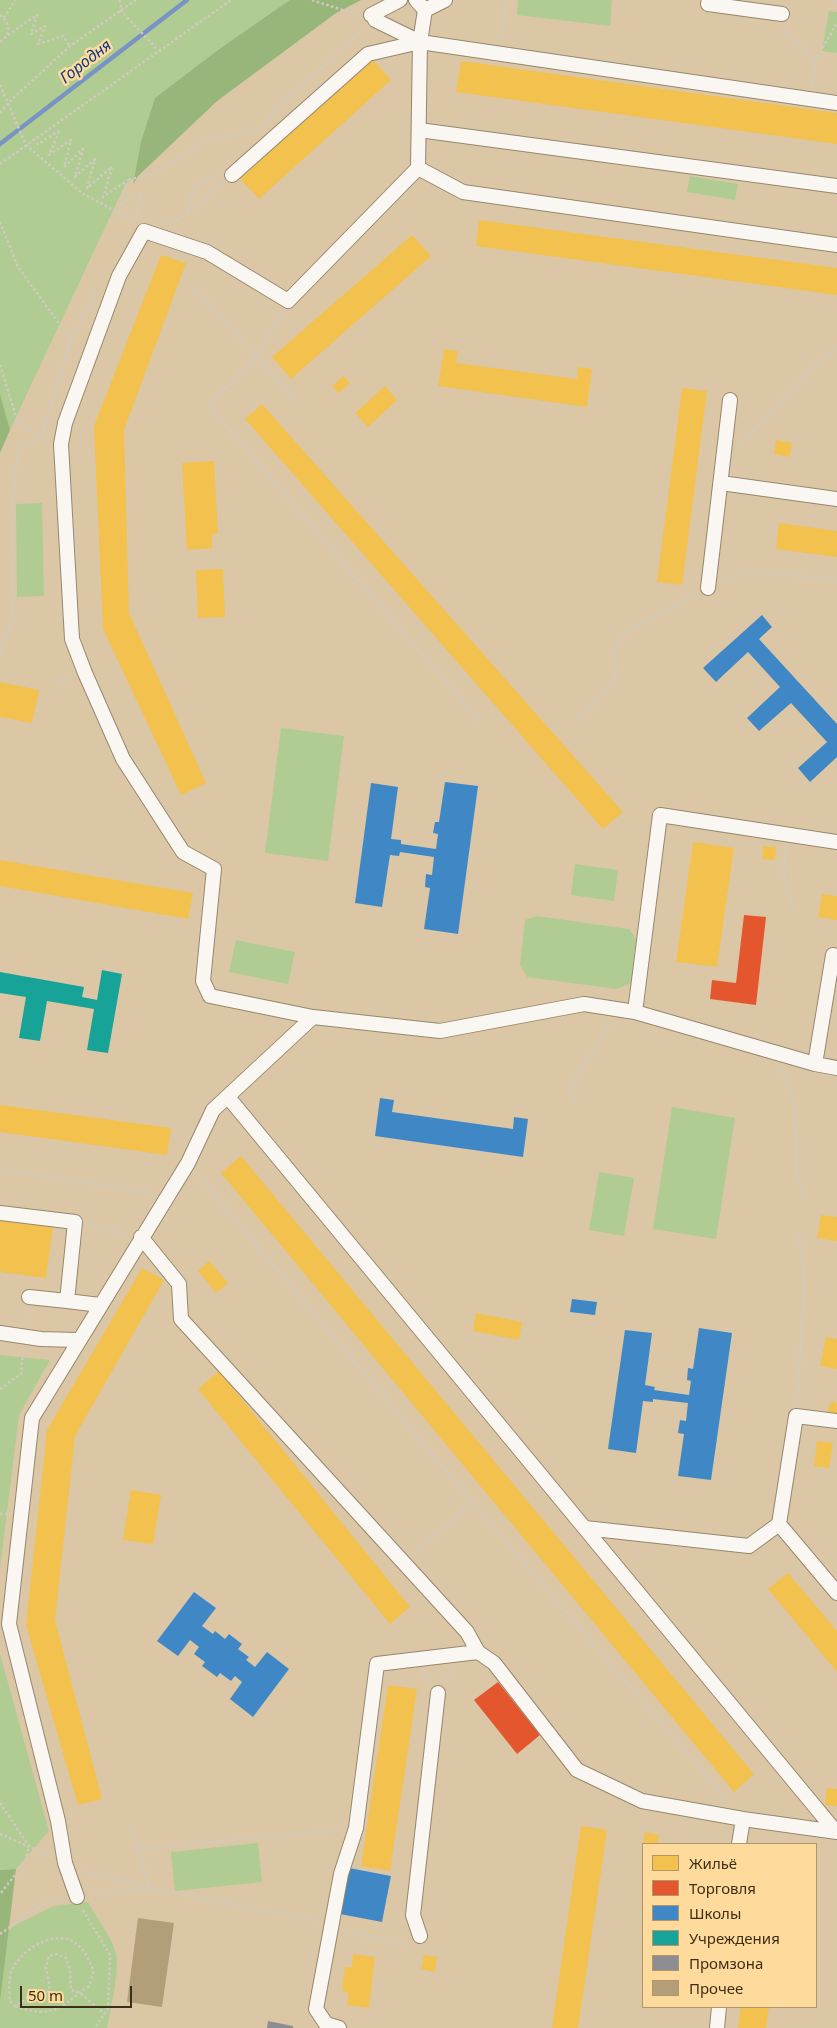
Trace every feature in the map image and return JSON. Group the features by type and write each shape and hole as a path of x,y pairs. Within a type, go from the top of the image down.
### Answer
{"lane":[{"path":"400,0 373,18 420,42 837,104"},
{"path":"445,0 420,5 420,130 418,168 288,301 207,252 144,231 120,276 65,423 61,444 72,640 123,760 183,852 214,869 203,980 210,996 313,1017 440,1031 584,1004 635,1012 815,1064 837,1068"},
{"path":"708,0 708,4 782,14"},
{"path":"232,175 368,54 420,42"},
{"path":"420,130 837,186"},
{"path":"418,168 463,192 837,245"},
{"path":"708,588 730,400"},
{"path":"721,483 837,499"},
{"path":"635,1012 660,815 837,842"},
{"path":"815,1064 833,955 837,956"},
{"path":"77,1897 65,1863 58,1821 9,1624 32,1418 188,1163 213,1110 313,1017"},
{"path":"228,1097 836,1832"},
{"path":"0,1213 75,1222 67,1301"},
{"path":"141,1237 179,1284 181,1319 402,1564 466,1632 478,1652 494,1663 577,1770 642,1801 836,1832"},
{"path":"29,1297 100,1305"},
{"path":"0,1333 25,1337 78,1340"},
{"path":"585,1528 749,1546 779,1524 796,1416 837,1421"},
{"path":"779,1524 837,1593"},
{"path":"339,2028 326,2024 316,2009 341,1874 356,1828 377,1664 478,1652"},
{"path":"420,1936 413,1916 438,1693"},
{"path":"739,1843 743,1818"},
{"path":"717,2028 719,2008"}],"path":[{"path":"4,18 15,0"},
{"path":"120,0 121,11 159,51"},
{"path":"0,113 8,103 70,46 136,0"},
{"path":"0,164 231,0"},
{"path":"312,0 373,18"},
{"path":"499,54 506,0"},
{"path":"782,14 785,31 815,61"},
{"path":"0,42 37,15 31,34 45,26 38,44 63,36 70,46"},
{"path":"0,16 4,18 9,29 8,35"},
{"path":"33,140 38,144 60,130 50,155 71,140 64,167 83,149 75,177 95,159 87,188 112,167 103,197 128,180 159,171 207,140 258,131 278,108 373,18"},
{"path":"811,100 815,61 837,23"},
{"path":"0,85 26,145 82,193 135,222 141,193 120,206 128,180"},
{"path":"185,216 232,175"},
{"path":"0,222 18,267 71,340"},
{"path":"195,288 296,401"},
{"path":"288,301 257,358 208,405 479,721"},
{"path":"723,464 810,370 837,346"},
{"path":"0,365 18,423 53,444"},
{"path":"577,720 613,685 616,666 613,652 627,631 708,588 745,571 837,580"},
{"path":"786,834 784,876 794,911"},
{"path":"575,1103 570,1089 609,1025 635,1012"},
{"path":"776,1052 794,1104 797,1176 803,1195"},
{"path":"188,1163 473,1503 743,1818"},
{"path":"0,1170 168,1194"},
{"path":"75,1222 141,1237"},
{"path":"796,1416 805,1283 799,1234"},
{"path":"0,1389 20,1374 29,1297"},
{"path":"402,1564 473,1503"},
{"path":"415,1660 438,1693 460,1654"},
{"path":"0,1803 29,1846 26,1861 0,1894"},
{"path":"128,1821 151,1888"},
{"path":"138,1849 356,1828"},
{"path":"0,1834 81,1871 151,1888 314,1921"},
{"path":"0,1934 42,1905 60,1898 151,1888"},
{"path":"77,1897 110,1955 108,2008 95,2028"},
{"path":"332,1924 340,1930 409,1945 413,1949"},
{"path":"57,1938 70,1940 83,1950 93,1971 89,1986 80,1993 61,2008 48,2012 31,2011 15,2006 10,2001 9,1993 12,1968 25,1953 42,1941 57,1938"},
{"path":"15,2006 26,2000 33,1992 43,1995 50,1990 46,1966 49,1956 56,1954 66,1958 70,1970 71,1990 80,1993 105,2014"}],"green space":[{"path":"0,0 361,0 336,13 217,101 138,176 125,185 10,430 0,394"},
{"path":"290,0 361,0 336,13 217,101 138,176 133,185 141,142 155,98 218,50"},
{"path":"518,0 612,0 610,26 517,15"},
{"path":"829,11 837,12 837,53 822,51"},
{"path":"690,176 738,184 735,200 687,192"},
{"path":"0,394 10,430 0,453"},
{"path":"42,503 44,596 17,597 16,504"},
{"path":"281,728 344,736 328,861 265,853"},
{"path":"575,864 618,870 614,901 571,895"},
{"path":"537,916 629,929 636,939 631,983 617,989 527,977 520,965 525,920"},
{"path":"236,940 295,952 288,984 229,972"},
{"path":"672,1107 735,1118 716,1239 653,1229"},
{"path":"599,1172 634,1178 624,1236 589,1230"},
{"path":"0,1355 50,1360 19,1415 0,1569"},
{"path":"0,1654 49,1831 16,1869 0,1870"},
{"path":"258,1843 262,1882 175,1891 171,1852"},
{"path":"16,1869 0,2002 0,1870"},
{"path":"88,1902 114,1947 116,1954 116,1980 107,2028 0,2028 0,2002 8,1931 13,1926 54,1906"}],"building: Жильё":[{"path":"372,59 391,80 259,199 240,179"},
{"path":"461,61 837,113 837,144 456,92"},
{"path":"479,220 837,268 837,295 476,246"},
{"path":"412,235 431,256 291,379 272,357"},
{"path":"161,255 186,263 124,430 129,613 206,783 181,795 103,629 94,426"},
{"path":"444,349 458,351 456,363 577,379 578,367 592,369 587,407 438,386"},
{"path":"343,376 350,383 339,393 332,386"},
{"path":"385,386 397,400 368,427 355,413"},
{"path":"682,388 707,391 682,585 657,582"},
{"path":"262,404 623,812 603,829 245,419"},
{"path":"776,440 792,443 789,457 774,454"},
{"path":"214,461 218,534 212,534 212,548 187,550 182,463"},
{"path":"779,523 837,531 837,557 776,549"},
{"path":"223,569 225,617 198,618 196,570"},
{"path":"0,682 39,690 32,723 0,717"},
{"path":"693,842 734,848 717,967 676,962"},
{"path":"763,846 776,847 775,860 762,859"},
{"path":"0,860 193,893 188,919 0,886"},
{"path":"822,894 837,896 837,920 818,917"},
{"path":"0,1105 171,1128 167,1155 0,1132"},
{"path":"241,1156 754,1774 734,1792 221,1173"},
{"path":"821,1215 837,1217 837,1241 817,1238"},
{"path":"0,1219 53,1226 46,1278 0,1272"},
{"path":"209,1261 228,1283 216,1293 198,1271"},
{"path":"142,1268 164,1280 75,1436 55,1620 102,1799 78,1805 26,1625 47,1430"},
{"path":"476,1313 522,1322 519,1340 473,1331"},
{"path":"826,1337 837,1339 837,1369 820,1366"},
{"path":"219,1371 410,1607 390,1624 198,1389"},
{"path":"832,1400 837,1403 837,1416 827,1412"},
{"path":"817,1441 833,1443 829,1468 814,1466"},
{"path":"131,1490 161,1495 153,1544 123,1540"},
{"path":"788,1573 837,1631 837,1672 768,1589"},
{"path":"388,1685 417,1689 390,1871 361,1866"},
{"path":"827,1788 837,1789 837,1806 825,1805"},
{"path":"581,1826 607,1830 578,2028 552,2028"},
{"path":"645,1832 659,1835 657,1843 643,1843"},
{"path":"353,1954 375,1957 369,2008 347,2005 348,1992 342,1991 345,1967 352,1967"},
{"path":"424,1955 437,1957 435,1972 421,1969"},
{"path":"741,2008 769,2008 766,2028 738,2028"}],"building: Торговля":[{"path":"744,915 766,917 756,1005 710,999 712,980 736,983"},
{"path":"498,1682 540,1735 517,1754 474,1700"}],"building: Школы":[{"path":"762,615 772,627 759,639 837,724 837,757 810,782 798,768 827,742 791,703 759,731 747,718 780,687 748,652 716,682 703,668"},
{"path":"445,782 478,786 458,934 424,929 430,888 425,887 426,874 432,875 434,857 400,852 399,856 390,855 382,907 355,903 371,783 398,787 391,839 401,840 401,844 436,849 438,834 433,833 435,822 439,822"},
{"path":"380,1098 394,1100 392,1112 513,1129 514,1117 528,1119 523,1157 375,1136"},
{"path":"572,1299 597,1302 595,1315 570,1312"},
{"path":"699,1328 732,1333 711,1480 678,1476 684,1434 678,1433 680,1420 686,1421 688,1403 653,1399 653,1402 643,1401 636,1453 608,1449 625,1330 652,1333 645,1385 655,1387 654,1390 689,1395 691,1381 687,1380 688,1368 693,1369"},
{"path":"194,1592 216,1608 202,1626 213,1634 215,1631 225,1639 229,1634 242,1644 238,1649 249,1657 246,1660 255,1667 267,1652 289,1669 253,1717 230,1699 242,1682 235,1676 231,1681 220,1673 217,1677 202,1666 205,1662 194,1654 199,1647 190,1640 178,1656 157,1641"},
{"path":"349,1868 391,1876 382,1922 340,1914"}],"building: Учреждения":[{"path":"102,970 122,974 108,1053 87,1050 94,1009 47,1001 40,1041 19,1038 26,997 0,993 0,972 84,987 82,997 97,1000"}],"building: Промзона":[{"path":"268,2021 293,2026 293,2028 267,2028"}],"building: Прочее":[{"path":"138,1918 174,1923 162,2007 127,2002"}],"waterway":[{"name":"Городня","path":"0,144 187,0"}]}
